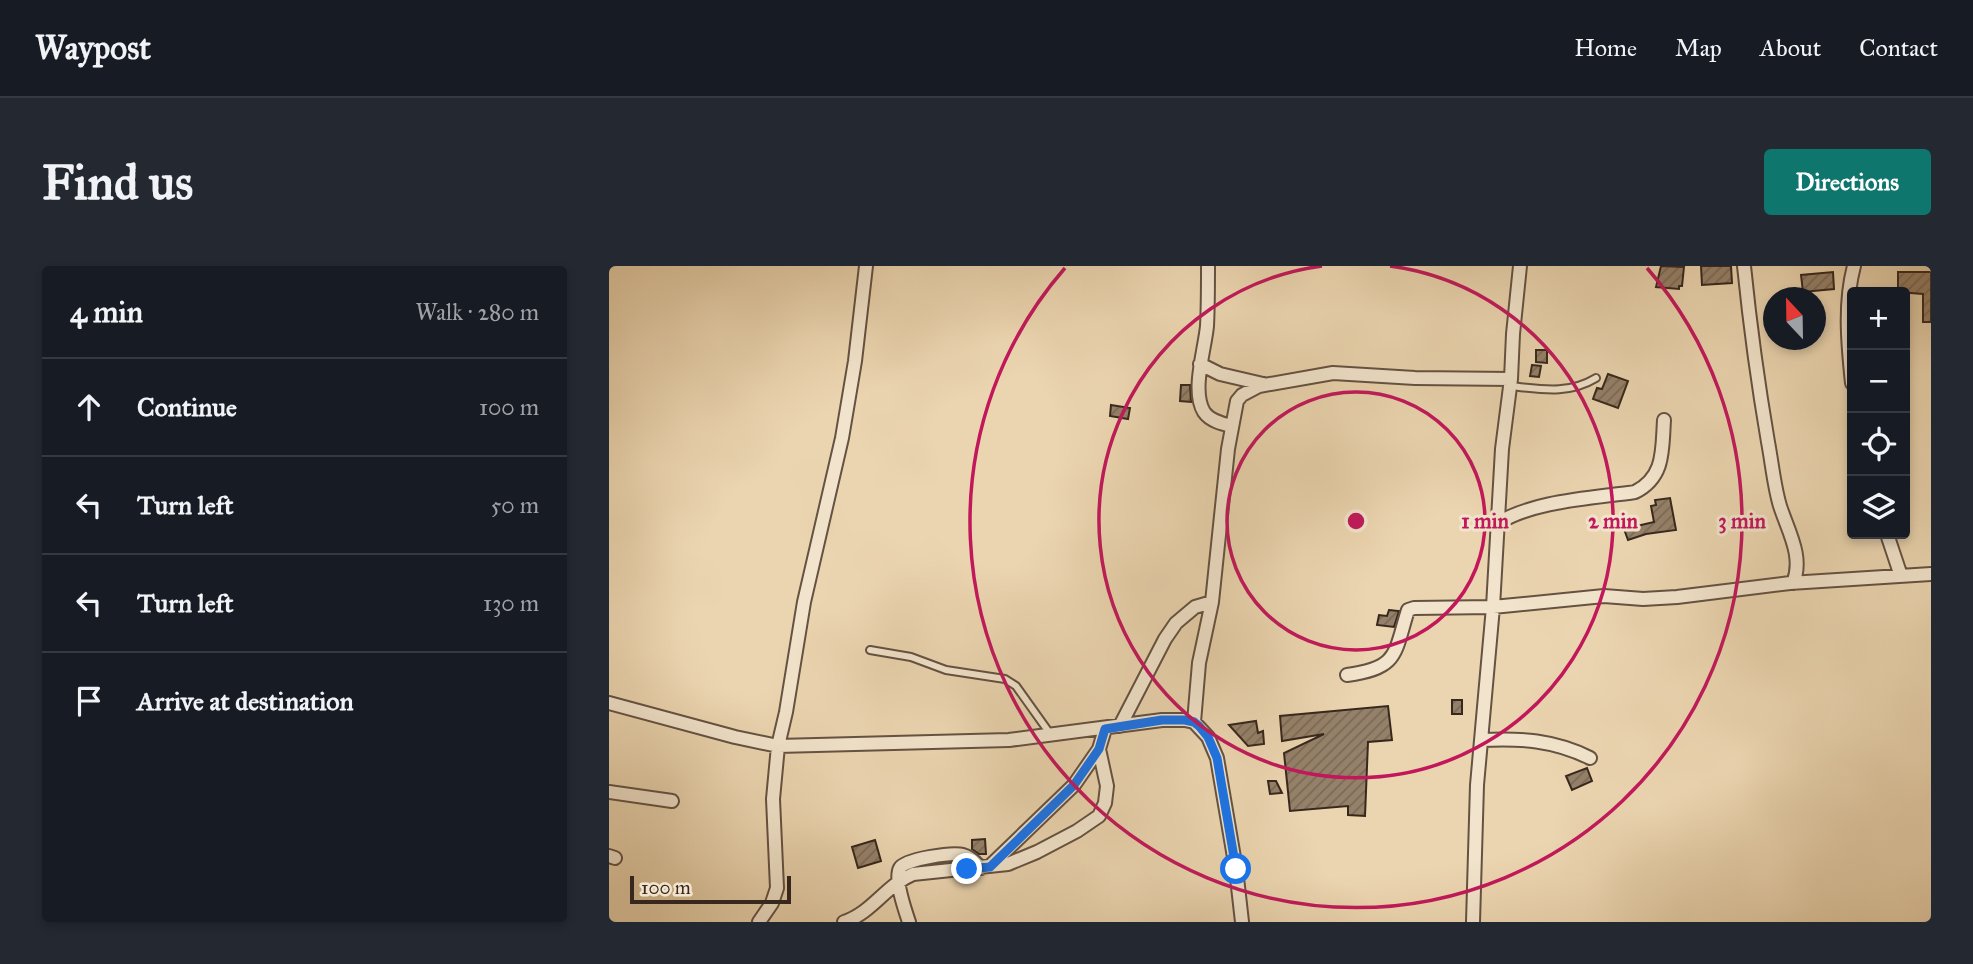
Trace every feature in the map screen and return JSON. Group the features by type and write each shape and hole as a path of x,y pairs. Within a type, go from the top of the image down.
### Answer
{"street":[{"path":"759,922 772,903 777,887 773,799 778,746 804,602 842,438 866,266"},
{"path":"1208,266 1206,327 1200,364 1199,394 1203,411 1210,418 1232,426"},
{"path":"1473,922 1481,740 1493,607 1502,449 1520,266"},
{"path":"1744,266 1757,380 1772,466 1779,501 1798,565 1793,583"},
{"path":"1850,350 1848,305 1849,283 1854,266"},
{"path":"1200,364 1220,374 1267,384"},
{"path":"1194,722 1199,663 1212,602 1232,426 1237,401 1242,395 1267,384 1333,373 1510,383"},
{"path":"1497,524 1510,515 1535,508 1635,492 1643,488 1654,479 1659,467 1664,420"},
{"path":"1889,539 1901,576"},
{"path":"1347,675 1368,672 1390,659 1400,642 1408,610 1426,607 1493,607 1604,596 1643,599 1677,597 1793,583 1931,574"},
{"path":"1120,726 1176,623 1195,607 1212,602"},
{"path":"609,703 778,746 949,743 1052,736 1162,720 1194,722 1208,737 1217,758 1242,922"},
{"path":"986,867 1074,785 1099,749 1105,729"},
{"path":"1481,740 1539,740 1574,750 1590,758"},
{"path":"909,922 898,883 898,870 902,865 931,857 962,854 986,867 1008,864 1077,831 1099,816 1105,803 1107,786 1099,749"},
{"path":"609,792 672,802"},
{"path":"844,922 867,911 898,883"}],"lane":[{"path":"1510,383 1562,390 1576,388 1595,379"},
{"path":"870,650 911,657 946,670 1005,679 1016,686 1052,736"}],"building":[{"path":"1661,266 1684,267 1682,286 1679,286 1679,289 1656,287"},
{"path":"1701,266 1731,266 1732,283 1702,285"},
{"path":"1833,272 1834,289 1802,287 1801,275"},
{"path":"1898,272 1931,272 1931,322 1923,322 1923,294 1910,293 1910,287 1898,287"},
{"path":"1536,350 1547,350 1547,363 1536,362"},
{"path":"1532,365 1541,366 1539,377 1530,376"},
{"path":"1608,374 1628,381 1618,408 1593,399 1597,388 1602,389"},
{"path":"1181,385 1190,385 1191,402 1180,401"},
{"path":"1111,405 1130,408 1128,419 1110,416"},
{"path":"1670,498 1676,530 1646,534 1628,540 1624,529 1654,522 1651,506 1656,505 1655,500"},
{"path":"1389,610 1399,611 1394,627 1377,625 1379,615 1387,616"},
{"path":"1452,700 1462,700 1462,714 1452,714"},
{"path":"1388,706 1392,740 1368,742 1365,816 1348,815 1348,806 1290,811 1284,753 1324,734 1282,741 1280,716"},
{"path":"1256,721 1258,733 1263,731 1264,744 1248,746 1229,725"},
{"path":"1587,768 1592,781 1572,790 1566,776"},
{"path":"1268,781 1276,781 1282,793 1270,794"},
{"path":"985,839 986,854 979,854 972,849 972,840"},
{"path":"875,840 881,861 858,868 852,847"}],"route":[{"path":"967,869 990,867 1074,785 1099,749 1105,729 1162,720 1185,720 1194,722 1208,737 1217,758 1236,869"}]}
